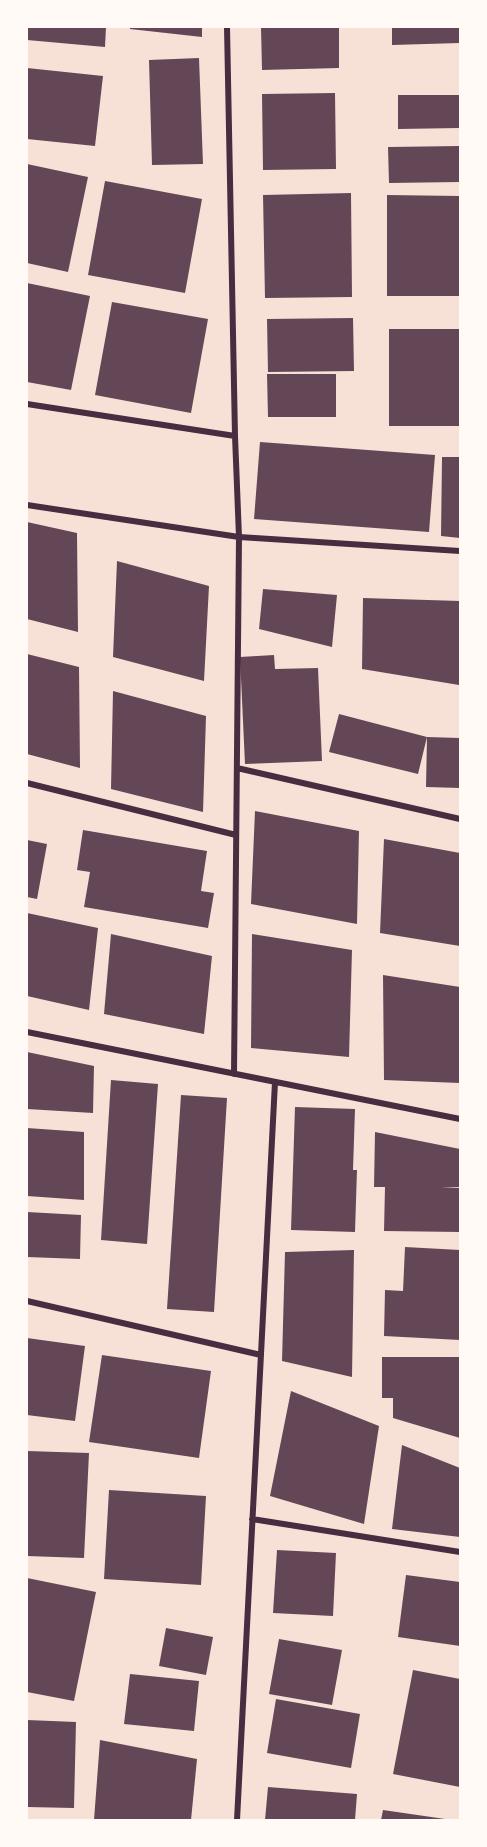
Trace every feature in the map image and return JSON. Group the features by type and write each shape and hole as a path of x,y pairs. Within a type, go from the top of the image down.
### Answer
{"street":[{"path":"227,27 239,537 234,1074"},
{"path":"27,404 235,436"},
{"path":"27,505 239,537 460,551"},
{"path":"237,768 460,819"},
{"path":"27,783 236,835"},
{"path":"27,1032 460,1119"},
{"path":"237,1820 275,1082"},
{"path":"27,1301 261,1354"},
{"path":"252,1519 460,1551"}],"building":[{"path":"27,27 106,27 105,47 27,40"},
{"path":"130,27 202,27 202,37 130,29"},
{"path":"261,27 339,27 339,68 262,70"},
{"path":"392,27 460,27 460,43 392,45"},
{"path":"199,58 203,164 152,165 149,60"},
{"path":"27,68 103,76 95,146 27,139"},
{"path":"335,93 336,169 263,170 262,94"},
{"path":"398,95 460,95 460,128 398,129"},
{"path":"460,146 460,182 389,183 388,147"},
{"path":"27,164 88,177 68,272 27,263"},
{"path":"105,181 202,199 185,293 88,275"},
{"path":"351,193 352,297 265,298 263,195"},
{"path":"387,195 460,196 460,296 387,296"},
{"path":"27,283 90,296 71,390 27,382"},
{"path":"112,302 208,319 191,413 95,395"},
{"path":"353,318 354,371 268,372 267,319"},
{"path":"389,329 460,329 460,426 389,426"},
{"path":"267,374 336,374 336,417 268,417"},
{"path":"260,442 435,455 429,532 254,519"},
{"path":"442,457 460,457 460,538 441,536"},
{"path":"27,522 77,533 78,632 27,619"},
{"path":"117,561 209,586 204,681 113,657"},
{"path":"263,589 337,595 332,647 259,629"},
{"path":"363,598 460,601 459,685 362,669"},
{"path":"27,654 79,667 80,768 27,754"},
{"path":"274,655 275,669 318,668 322,761 245,764 240,657"},
{"path":"113,691 206,716 203,812 111,789"},
{"path":"339,714 427,737 418,774 329,752"},
{"path":"427,737 460,738 460,788 426,787"},
{"path":"255,811 359,831 357,924 251,904"},
{"path":"83,830 207,851 201,891 214,893 208,928 84,907 90,872 77,870"},
{"path":"384,839 460,853 460,946 380,933"},
{"path":"27,840 47,844 37,899 27,897"},
{"path":"27,913 98,928 89,1010 27,996"},
{"path":"111,934 212,956 204,1034 104,1014"},
{"path":"252,934 352,950 349,1057 251,1048"},
{"path":"383,975 460,987 460,1083 384,1080"},
{"path":"27,1052 94,1066 93,1113 27,1109"},
{"path":"111,1080 158,1084 147,1244 101,1240"},
{"path":"181,1095 227,1098 214,1312 167,1309"},
{"path":"295,1107 355,1109 353,1170 357,1170 355,1232 291,1230"},
{"path":"27,1128 84,1132 84,1200 27,1196"},
{"path":"375,1132 460,1149 460,1187 441,1188 460,1188 460,1232 384,1231 385,1187 374,1187"},
{"path":"27,1212 81,1215 80,1259 27,1257"},
{"path":"405,1247 460,1250 460,1340 384,1336 385,1290 403,1291"},
{"path":"354,1250 352,1377 282,1361 285,1252"},
{"path":"27,1338 85,1346 75,1421 27,1415"},
{"path":"102,1355 211,1371 199,1458 89,1442"},
{"path":"382,1357 460,1357 460,1438 393,1418 393,1398 382,1398"},
{"path":"291,1391 379,1426 364,1524 270,1496"},
{"path":"402,1445 460,1468 460,1537 392,1529"},
{"path":"27,1451 89,1453 84,1558 27,1556"},
{"path":"109,1490 206,1496 201,1585 104,1579"},
{"path":"277,1550 336,1553 333,1616 273,1613"},
{"path":"406,1575 460,1582 460,1646 398,1637"},
{"path":"27,1578 96,1592 74,1701 27,1692"},
{"path":"166,1628 213,1637 206,1675 159,1666"},
{"path":"279,1639 342,1650 332,1705 269,1694"},
{"path":"413,1670 460,1679 460,1787 393,1774"},
{"path":"130,1674 199,1681 194,1731 124,1724"},
{"path":"276,1699 360,1714 351,1768 267,1753"},
{"path":"27,1720 76,1722 74,1808 27,1807"},
{"path":"100,1740 197,1759 191,1820 94,1820"},
{"path":"268,1787 357,1794 355,1820 265,1820"},
{"path":"383,1810 445,1819 445,1820 381,1820"}]}
